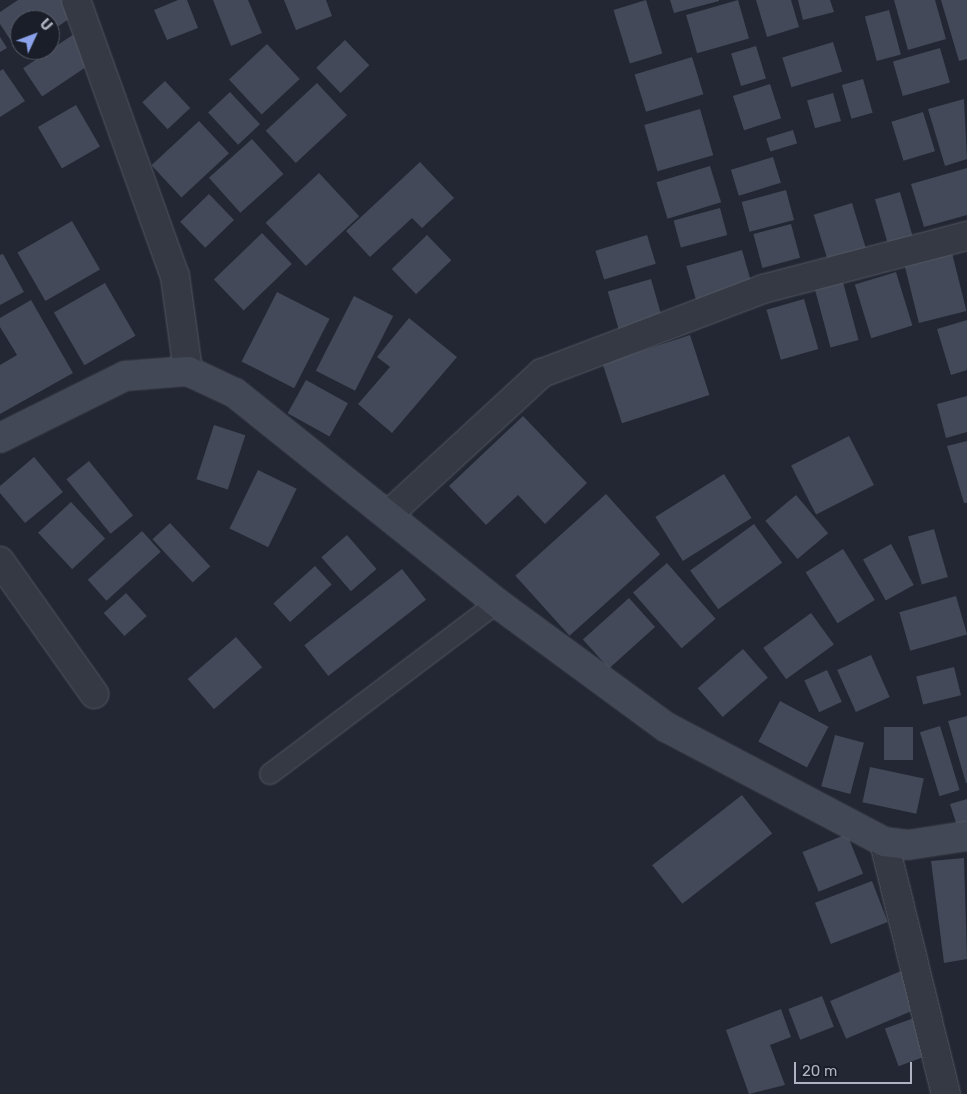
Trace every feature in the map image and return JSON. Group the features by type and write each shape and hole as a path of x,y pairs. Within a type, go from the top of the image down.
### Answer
{"street":[{"path":"76,0 175,276 188,371"},
{"path":"389,514 542,373 763,289 967,236"},
{"path":"0,438 125,376 188,371 235,393 389,514 497,603 666,727 884,842 908,845 967,836"},
{"path":"0,561 94,694"},
{"path":"884,842 946,1094"}],"lane":[{"path":"270,774 497,603"}],"building":[{"path":"18,0 67,0 76,14 60,25 60,10 10,10 10,39 0,24 0,12"},
{"path":"178,0 187,0 198,28 167,40 154,10"},
{"path":"213,0 248,0 262,33 231,46"},
{"path":"284,0 326,0 332,16 296,30"},
{"path":"646,0 662,54 630,63 613,10"},
{"path":"670,0 719,0 719,1 674,13"},
{"path":"738,0 749,38 697,53 686,15"},
{"path":"756,0 791,0 799,27 767,37"},
{"path":"798,0 830,0 834,12 803,20"},
{"path":"894,0 935,0 946,39 908,50"},
{"path":"941,0 967,0 967,59 959,61"},
{"path":"889,10 901,54 877,61 865,16"},
{"path":"77,32 96,60 42,97 23,68 35,60 60,60 60,43"},
{"path":"0,37 7,48 0,52"},
{"path":"345,40 369,65 341,93 316,68"},
{"path":"833,42 842,72 791,87 782,57"},
{"path":"267,44 300,79 262,115 229,79"},
{"path":"756,46 766,79 741,86 731,54"},
{"path":"940,48 950,83 903,96 893,62"},
{"path":"692,57 703,94 646,112 635,75"},
{"path":"3,69 25,101 0,117 0,71"},
{"path":"863,79 873,113 851,119 842,85"},
{"path":"165,81 190,108 168,129 142,102"},
{"path":"317,83 347,115 296,163 266,131"},
{"path":"770,84 781,118 744,130 733,96"},
{"path":"230,92 260,124 238,145 208,112"},
{"path":"833,93 841,121 815,128 807,100"},
{"path":"964,99 967,159 945,166 928,109"},
{"path":"76,105 100,147 62,169 38,127"},
{"path":"700,109 713,155 657,171 644,125"},
{"path":"923,112 935,151 903,161 891,122"},
{"path":"199,121 229,153 181,198 151,165"},
{"path":"793,130 797,143 770,152 766,138"},
{"path":"252,139 283,174 240,213 209,178"},
{"path":"773,157 781,183 739,196 731,170"},
{"path":"420,162 454,198 422,228 412,218 370,257 346,231"},
{"path":"710,166 721,202 668,219 656,182"},
{"path":"967,168 967,215 924,227 911,184"},
{"path":"319,173 359,216 306,266 266,223"},
{"path":"786,190 794,220 750,232 742,202"},
{"path":"900,192 913,238 888,245 875,199"},
{"path":"209,194 234,220 205,248 180,222"},
{"path":"852,203 868,257 830,268 814,215"},
{"path":"720,208 727,235 681,247 674,220"},
{"path":"72,221 100,269 45,301 17,252"},
{"path":"791,224 800,258 762,268 753,234"},
{"path":"262,233 292,264 244,310 214,280"},
{"path":"427,235 451,260 416,294 392,269"},
{"path":"647,235 656,264 604,279 595,251"},
{"path":"951,249 966,311 919,323 903,261"},
{"path":"742,250 754,291 698,307 686,266"},
{"path":"3,254 24,292 0,305 0,255"},
{"path":"896,272 912,326 871,338 855,285"},
{"path":"651,279 662,318 619,331 608,291"},
{"path":"843,282 859,340 831,347 815,290"},
{"path":"105,283 136,336 84,365 54,312"},
{"path":"277,292 330,319 294,388 242,361"},
{"path":"354,296 393,316 355,391 316,371"},
{"path":"804,299 818,349 781,360 767,310"},
{"path":"31,300 73,373 0,414 0,365 17,355 0,327 0,318"},
{"path":"409,318 457,357 392,433 358,404 390,367 377,357"},
{"path":"967,320 967,370 951,375 937,329"},
{"path":"690,335 709,395 622,423 603,363"},
{"path":"306,380 348,403 330,437 288,413"},
{"path":"967,396 967,432 946,438 937,404"},
{"path":"523,416 587,483 545,524 518,495 486,525 449,486"},
{"path":"214,425 245,435 228,489 196,479"},
{"path":"849,436 874,485 816,515 791,466"},
{"path":"967,441 967,503 964,503 947,446"},
{"path":"34,457 63,492 25,523 0,493 0,486"},
{"path":"89,461 133,515 111,534 66,479"},
{"path":"258,470 297,489 268,547 230,528"},
{"path":"724,474 752,518 683,561 655,517"},
{"path":"606,494 660,554 570,636 515,576"},
{"path":"796,495 828,533 797,559 765,521"},
{"path":"71,502 105,539 72,569 38,533"},
{"path":"170,523 210,566 193,583 152,539"},
{"path":"754,524 782,563 718,609 690,570"},
{"path":"934,529 948,577 922,585 908,536"},
{"path":"142,531 161,552 106,601 88,580"},
{"path":"347,535 377,569 351,591 321,557"},
{"path":"891,544 914,585 886,601 863,560"},
{"path":"843,549 875,600 837,623 806,572"},
{"path":"667,563 716,619 682,648 633,593"},
{"path":"315,566 332,585 290,622 273,603"},
{"path":"402,569 426,600 328,676 304,645"},
{"path":"126,593 147,616 124,636 104,613"},
{"path":"956,596 967,634 910,651 899,612"},
{"path":"629,598 655,627 609,668 583,639"},
{"path":"811,613 834,645 786,679 763,648"},
{"path":"236,637 262,667 214,709 188,679"},
{"path":"743,649 768,678 723,717 698,688"},
{"path":"871,655 890,697 856,712 837,670"},
{"path":"954,667 961,695 923,705 916,676"},
{"path":"827,670 842,702 819,712 804,681"},
{"path":"780,701 829,727 807,767 758,742"},
{"path":"967,716 967,783 966,783 948,721"},
{"path":"940,726 960,790 940,796 920,732"},
{"path":"884,727 913,727 913,760 884,760"},
{"path":"835,735 864,743 850,794 821,786"},
{"path":"870,767 924,778 916,814 863,802"},
{"path":"742,795 772,834 682,904 652,865"},
{"path":"967,799 967,827 958,829 950,804"},
{"path":"847,834 863,874 819,892 802,852"},
{"path":"964,858 967,959 944,963 931,861"},
{"path":"872,881 888,922 831,944 815,903"},
{"path":"901,971 917,1009 846,1039 830,1001"},
{"path":"822,996 834,1027 800,1040 788,1009"},
{"path":"781,1009 791,1037 770,1045 785,1085 749,1094 726,1030"},
{"path":"914,1018 928,1056 899,1066 885,1029"}]}
